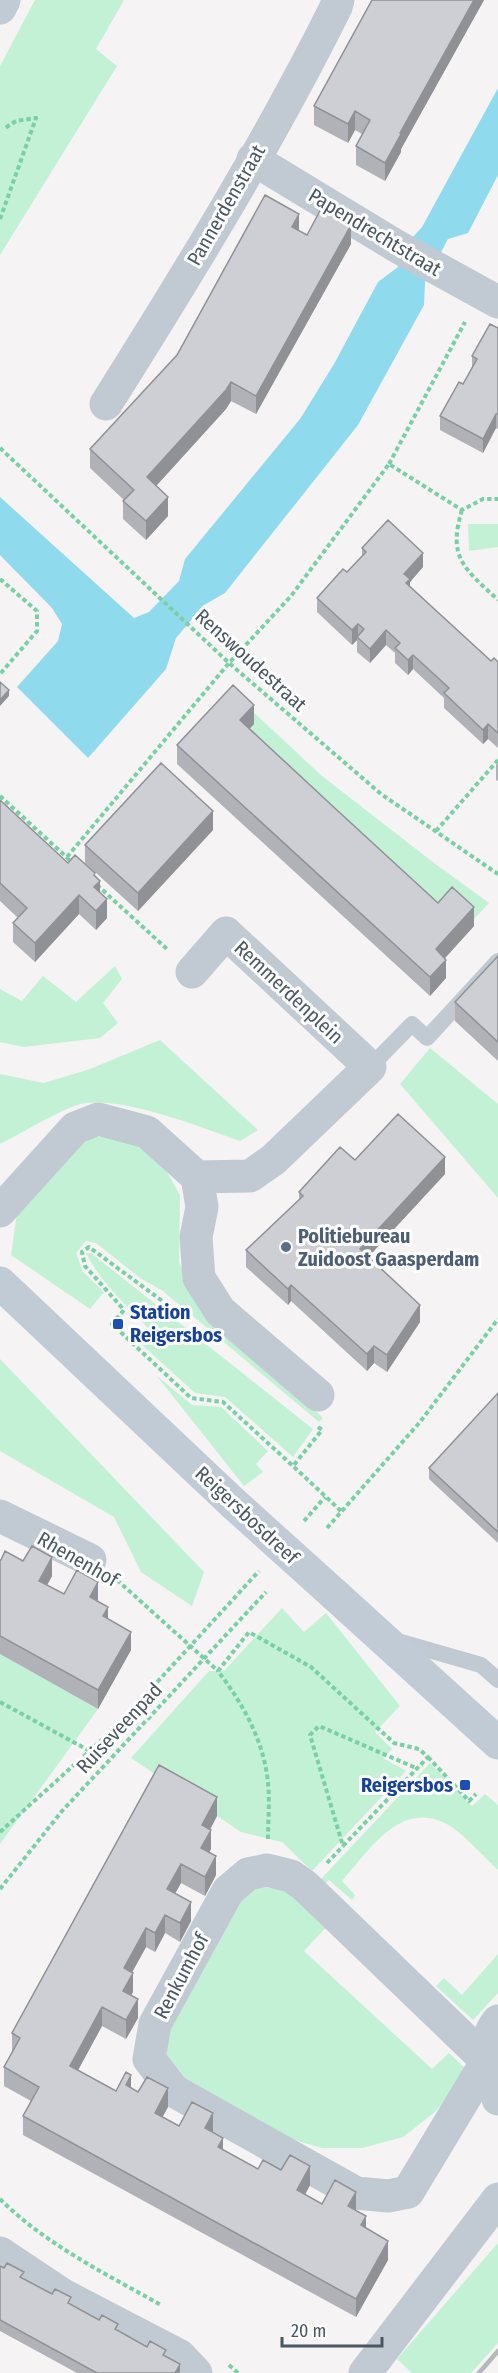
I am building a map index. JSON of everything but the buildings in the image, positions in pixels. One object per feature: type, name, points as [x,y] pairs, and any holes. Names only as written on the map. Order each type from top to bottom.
[{"type":"street","points":[[0,8],[4,0]]},
{"type":"street","name":"Pannerdenstraat","points":[[106,404],[175,295],[311,59],[338,0]]},
{"type":"street","name":"Papendrechtstraat","points":[[253,159],[399,248],[489,298]]},
{"type":"street","name":"Remmerdenplein","points":[[192,972],[226,933],[370,1067]]},
{"type":"street","points":[[197,1177],[250,1176],[273,1160],[370,1067]]},
{"type":"street","points":[[0,1211],[75,1128],[98,1119],[147,1132],[197,1177],[202,1208],[196,1237],[200,1278],[220,1311],[315,1409]]},
{"type":"street","name":"Reigersbosdreef","points":[[0,1283],[234,1504],[383,1636],[498,1743]]},
{"type":"street","name":"Rhenenhof","points":[[0,1516],[90,1560]]},
{"type":"street","name":"Renkumhof","points":[[267,1870],[291,1876],[305,1886],[487,2061],[408,2192],[388,2196],[356,2193],[174,2091],[149,2059],[155,2024],[228,1891],[248,1874],[267,1870]]},
{"type":"street","name":"Renkumhof","points":[[498,2021],[489,2031],[487,2061],[498,2099]]},
{"type":"street","points":[[364,2373],[498,2199]]},
{"type":"street","points":[[0,2253],[63,2295],[180,2356],[196,2373]]},
{"type":"lane","points":[[370,1067],[412,1024],[427,1038],[498,961]]},
{"type":"lane","points":[[383,1636],[481,1665],[498,1680]]},
{"type":"path","points":[[0,219],[36,118],[16,121],[5,129]]},
{"type":"path","points":[[67,857],[230,663],[291,596],[389,464],[489,298]]},
{"type":"path","name":"Renswoudestraat","points":[[0,448],[230,663],[381,794],[498,874]]},
{"type":"path","points":[[389,464],[462,510]]},
{"type":"path","points":[[498,500],[483,499],[462,510],[456,530],[457,550],[466,570],[498,600]]},
{"type":"path","points":[[0,579],[37,611],[37,631],[0,674]]},
{"type":"path","points":[[436,831],[498,760]]},
{"type":"path","points":[[0,796],[75,865]]},
{"type":"path","points":[[92,880],[192,972]]},
{"type":"path","points":[[188,1320],[89,1248],[82,1252],[85,1266],[124,1310],[112,1324],[190,1398],[223,1402],[341,1511]]},
{"type":"path","points":[[327,1528],[420,1422],[498,1319]]},
{"type":"path","points":[[293,1466],[322,1430],[315,1409]]},
{"type":"path","points":[[302,1523],[325,1497]]},
{"type":"path","name":"Rhenenhof","points":[[90,1560],[128,1587],[218,1671],[250,1719],[260,1742],[268,1785],[267,1870]]},
{"type":"path","points":[[0,1832],[117,1726],[262,1567]]},
{"type":"path","name":"Ruiseveenpad","points":[[0,1889],[62,1811],[266,1592]]},
{"type":"path","points":[[218,1671],[249,1632],[311,1667],[394,1743],[419,1749],[469,1801],[476,1794]]},
{"type":"path","points":[[0,1702],[88,1750]]},
{"type":"path","points":[[416,1768],[319,1726],[310,1735],[343,1846],[428,1757]]},
{"type":"green space","points":[[35,0],[124,0],[96,49],[117,66],[0,255],[0,66]]},
{"type":"green space","points":[[468,524],[498,524],[498,547],[469,551]]},
{"type":"green space","points":[[238,698],[322,776],[489,903],[457,937],[220,717]]},
{"type":"green space","points":[[115,966],[122,979],[103,1003],[118,1023],[100,1038],[24,1047],[0,1042],[0,989],[22,1001],[43,976],[76,1002]]},
{"type":"green space","points":[[160,1040],[258,1130],[240,1141],[157,1113],[110,1103],[90,1103],[65,1110],[0,1144],[0,1074],[44,1083],[90,1069]]},
{"type":"green space","points":[[430,1048],[498,1104],[498,1198],[400,1084]]},
{"type":"green space","points":[[117,1138],[147,1148],[164,1167],[180,1195],[179,1262],[198,1301],[323,1418],[319,1422],[163,1291],[140,1278],[96,1243],[86,1241],[76,1253],[83,1272],[104,1292],[90,1309],[11,1255],[18,1206],[87,1139]]},
{"type":"green space","points":[[86,1253],[91,1253],[313,1429],[293,1457],[225,1397],[195,1393],[140,1343],[151,1331],[107,1285]]},
{"type":"green space","points":[[0,1359],[204,1572],[192,1606],[141,1572],[114,1517],[0,1451]]},
{"type":"green space","points":[[157,1376],[192,1405],[221,1407],[268,1451],[256,1464],[263,1472],[244,1486]]},
{"type":"green space","points":[[282,1608],[304,1632],[326,1613],[400,1706],[375,1732],[392,1749],[383,1758],[406,1771],[312,1871],[282,1842],[241,1832],[131,1758],[209,1671],[224,1671]]},
{"type":"green space","points":[[0,1654],[98,1709],[0,1844]]},
{"type":"green space","points":[[430,1763],[472,1806],[485,1794],[498,1805],[498,1870],[450,1826],[432,1819],[416,1818],[402,1822],[388,1831],[342,1881],[355,1895],[352,1900],[329,1880],[325,1884],[321,1879]]},
{"type":"green space","points":[[253,1887],[284,1888],[330,1923],[304,1951],[432,2069],[449,2053],[469,2072],[435,2112],[403,2137],[362,2148],[322,2148],[287,2138],[176,2074],[157,2051],[236,1895]]},
{"type":"green space","points":[[498,1954],[498,1993],[473,2020],[436,1986],[444,1978],[462,1995]]},
{"type":"green space","points":[[498,2243],[498,2343],[471,2373],[412,2373],[397,2359]]},
{"type":"water","points":[[498,88],[498,175],[468,233],[448,239],[425,282],[424,305],[358,425],[225,593],[204,605],[176,638],[166,669],[88,758],[17,687],[58,641],[62,624],[52,608],[0,555],[0,497],[134,618],[149,612],[179,581],[185,559],[300,419],[334,364],[378,282],[398,267],[405,246],[422,227]]},
{"type":"railway","points":[[479,2373],[498,2351]]},
{"type":"place","name":"Politiebureau Zuidoost Gaasperdam","points":[[286,1247]]},
{"type":"place","name":"Station Reigersbos","points":[[118,1324]]},
{"type":"place","name":"Reigersbos","points":[[465,1785]]}]
